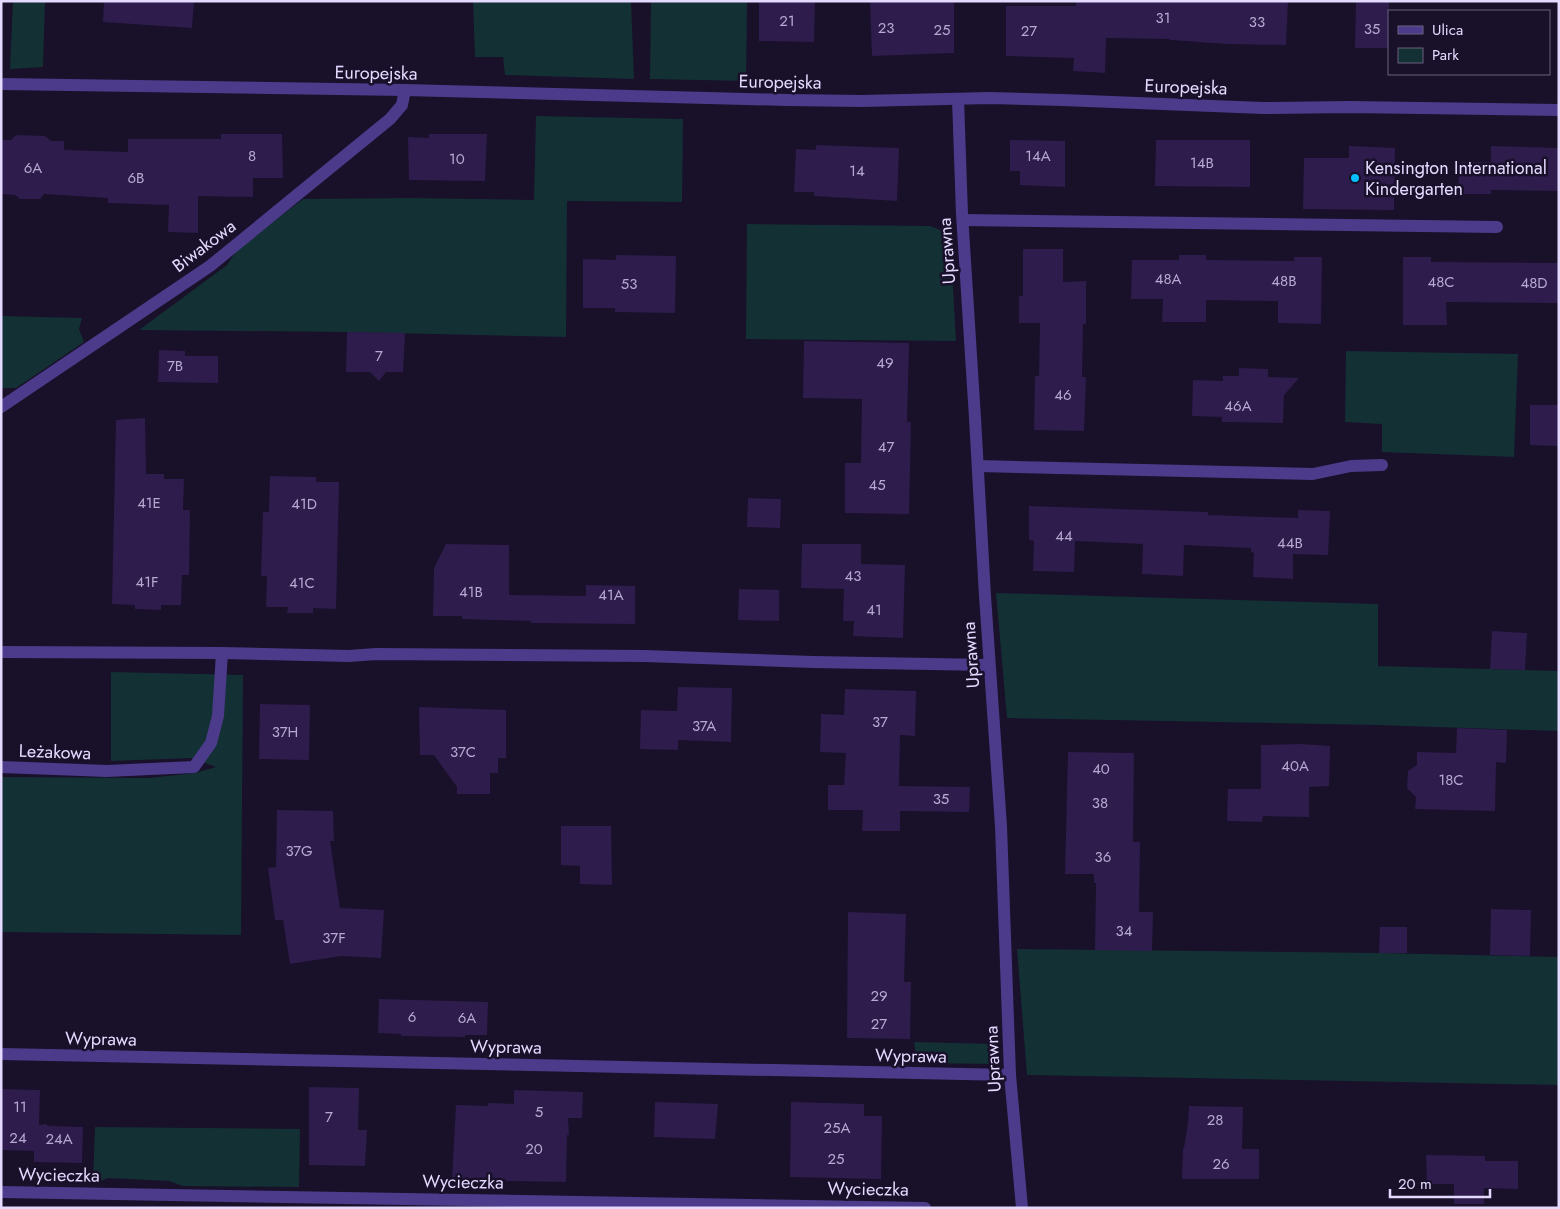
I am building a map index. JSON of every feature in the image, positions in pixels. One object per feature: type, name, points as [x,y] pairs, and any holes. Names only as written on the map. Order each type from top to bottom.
[{"type":"street","name":"Europejska","points":[[1,84],[405,90],[787,100],[1062,100],[1263,108],[1350,107],[1559,110]]},
{"type":"street","name":"Biwakowa","points":[[1,407],[210,266],[390,119],[402,105],[405,90]]},
{"type":"street","name":"Uprawna","points":[[958,100],[963,220],[1001,826],[1010,1075],[1022,1208]]},
{"type":"street","points":[[963,220],[1497,228]]},
{"type":"street","points":[[978,466],[1313,474],[1351,466],[1382,465]]},
{"type":"street","points":[[1,652],[222,653],[349,656],[376,654],[645,656],[990,665]]},
{"type":"street","name":"Leżakowa","points":[[1,767],[107,771],[194,767],[211,743],[218,716],[222,653]]},
{"type":"street","name":"Wyprawa","points":[[1,1054],[1010,1075]]},
{"type":"street","name":"Wycieczka","points":[[1,1192],[925,1208]]},
{"type":"green space","points":[[13,1],[45,1],[43,67],[10,69]]},
{"type":"green space","points":[[473,1],[631,1],[634,79],[505,75],[503,57],[475,57]]},
{"type":"green space","points":[[651,1],[747,1],[746,81],[650,79]]},
{"type":"green space","points":[[536,116],[683,119],[682,202],[567,201],[566,337],[139,330],[227,265],[237,250],[303,199],[534,200]]},
{"type":"green space","points":[[747,224],[930,226],[950,234],[956,341],[746,339]]},
{"type":"green space","points":[[1,316],[82,318],[79,329],[84,342],[16,388],[1,388]]},
{"type":"green space","points":[[1346,351],[1518,354],[1514,457],[1382,452],[1382,424],[1345,422]]},
{"type":"green space","points":[[996,593],[1378,604],[1378,666],[1559,671],[1559,731],[1377,725],[1007,718]]},
{"type":"green space","points":[[111,672],[243,675],[241,935],[1,932],[1,777],[149,778],[195,773],[216,767],[192,758],[111,761]]},
{"type":"green space","points":[[1017,949],[1559,957],[1559,1085],[1027,1075]]},
{"type":"green space","points":[[914,1042],[995,1044],[997,1064],[917,1063]]},
{"type":"green space","points":[[95,1127],[300,1129],[299,1187],[183,1186],[169,1181],[108,1178],[93,1184]]},
{"type":"building","points":[[104,1],[194,1],[192,28],[103,22]]},
{"type":"building","points":[[759,1],[815,1],[814,42],[759,41]]},
{"type":"building","points":[[870,1],[954,1],[954,53],[872,56]]},
{"type":"building","points":[[1076,1],[1288,1],[1286,45],[1106,38],[1105,73],[1073,71],[1074,58],[1006,56],[1006,6],[1076,6]]},
{"type":"building","points":[[1356,1],[1389,2],[1388,48],[1355,48]]},
{"type":"building","points":[[221,134],[282,134],[283,178],[253,178],[253,197],[198,196],[198,233],[168,232],[169,205],[108,203],[108,198],[44,194],[40,199],[20,199],[15,195],[1,194],[1,140],[11,140],[16,135],[45,136],[51,141],[64,141],[64,150],[128,152],[128,139],[221,139]]},
{"type":"building","points":[[429,134],[487,134],[485,181],[409,180],[408,137],[429,138]]},
{"type":"building","points":[[1010,140],[1065,141],[1065,187],[1020,185],[1020,171],[1010,171]]},
{"type":"building","points":[[1156,140],[1250,140],[1250,187],[1155,186]]},
{"type":"building","points":[[816,145],[899,148],[897,201],[814,196],[814,192],[794,192],[796,149],[816,150]]},
{"type":"building","points":[[1349,146],[1395,148],[1394,210],[1303,209],[1304,158],[1349,158]]},
{"type":"building","points":[[1491,146],[1559,148],[1559,191],[1491,190],[1491,194],[1458,194],[1459,162],[1491,162]]},
{"type":"building","points":[[1023,249],[1063,249],[1063,282],[1086,281],[1086,324],[1083,324],[1082,377],[1086,377],[1084,431],[1034,430],[1035,376],[1039,376],[1040,323],[1019,323],[1019,296],[1023,296]]},
{"type":"building","points":[[616,255],[676,256],[675,313],[615,312],[615,308],[583,308],[583,259],[616,260]]},
{"type":"building","points":[[1179,255],[1206,255],[1206,260],[1294,261],[1294,257],[1322,257],[1321,324],[1278,323],[1278,301],[1206,300],[1206,322],[1162,322],[1163,299],[1131,299],[1132,260],[1179,260]]},
{"type":"building","points":[[1403,257],[1431,257],[1431,262],[1559,263],[1559,303],[1446,302],[1447,325],[1403,325]]},
{"type":"building","points":[[347,332],[405,333],[403,372],[386,372],[379,381],[370,372],[346,372]]},
{"type":"building","points":[[804,341],[909,343],[907,422],[911,422],[909,514],[845,513],[845,463],[861,463],[862,399],[803,398]]},
{"type":"building","points":[[159,350],[185,351],[185,356],[218,356],[218,383],[158,382]]},
{"type":"building","points":[[1239,368],[1268,369],[1268,377],[1299,378],[1284,395],[1283,423],[1222,422],[1222,417],[1192,416],[1193,380],[1223,381],[1223,376],[1239,376]]},
{"type":"building","points":[[1530,405],[1559,405],[1559,446],[1530,445]]},
{"type":"building","points":[[145,418],[146,474],[164,474],[164,479],[184,479],[183,510],[190,510],[189,575],[182,575],[181,605],[161,605],[161,610],[135,609],[135,605],[112,604],[116,420]]},
{"type":"building","points":[[270,476],[316,477],[316,482],[339,482],[336,609],[313,608],[313,613],[287,613],[288,607],[266,607],[267,576],[261,576],[263,512],[269,512]]},
{"type":"building","points":[[748,498],[781,499],[780,528],[747,527]]},
{"type":"building","points":[[1029,506],[1208,512],[1208,515],[1298,518],[1298,510],[1330,511],[1328,555],[1293,554],[1293,579],[1253,577],[1254,553],[1251,552],[1251,548],[1184,545],[1183,576],[1142,574],[1143,544],[1075,541],[1074,572],[1033,571],[1034,541],[1029,540]]},
{"type":"building","points":[[446,544],[509,545],[509,595],[586,596],[586,585],[635,586],[635,624],[531,623],[531,621],[462,619],[462,616],[433,616],[434,568]]},
{"type":"building","points":[[802,544],[861,544],[861,564],[905,565],[903,638],[853,636],[854,621],[843,621],[844,589],[801,588]]},
{"type":"building","points":[[739,589],[779,590],[779,621],[738,620]]},
{"type":"building","points":[[1492,631],[1527,633],[1525,670],[1490,669]]},
{"type":"building","points":[[678,687],[732,688],[731,742],[678,740],[678,750],[640,749],[641,710],[677,711]]},
{"type":"building","points":[[845,689],[916,691],[915,736],[900,735],[899,786],[970,787],[969,812],[900,811],[900,831],[862,831],[863,810],[828,810],[828,785],[844,785],[846,753],[820,752],[821,714],[844,715]]},
{"type":"building","points":[[260,704],[310,705],[309,760],[259,759]]},
{"type":"building","points":[[419,707],[506,710],[506,758],[498,758],[498,773],[490,773],[490,794],[457,794],[457,787],[434,755],[420,755]]},
{"type":"building","points":[[1457,728],[1507,730],[1506,763],[1496,762],[1495,811],[1415,809],[1416,797],[1407,788],[1408,771],[1417,765],[1417,752],[1456,753]]},
{"type":"building","points":[[1300,744],[1330,746],[1329,786],[1309,787],[1309,817],[1263,816],[1262,822],[1227,821],[1228,789],[1261,789],[1261,745]]},
{"type":"building","points":[[1068,752],[1134,753],[1133,842],[1140,842],[1139,912],[1153,912],[1152,951],[1095,950],[1096,883],[1094,883],[1094,874],[1065,874]]},
{"type":"building","points":[[277,810],[333,811],[334,841],[330,841],[340,908],[384,910],[381,958],[341,956],[290,964],[283,920],[275,920],[268,868],[276,867]]},
{"type":"building","points":[[561,826],[611,826],[612,885],[580,884],[580,866],[561,865]]},
{"type":"building","points":[[1491,909],[1531,910],[1530,956],[1490,955]]},
{"type":"building","points":[[848,912],[906,914],[904,982],[911,982],[910,1039],[847,1038]]},
{"type":"building","points":[[1380,927],[1407,927],[1407,953],[1379,953]]},
{"type":"building","points":[[379,999],[488,1002],[487,1035],[465,1035],[465,1037],[401,1036],[401,1034],[378,1033]]},
{"type":"building","points":[[309,1087],[359,1088],[358,1130],[367,1130],[365,1166],[309,1165]]},
{"type":"building","points":[[1,1089],[40,1090],[39,1125],[83,1127],[82,1163],[34,1162],[34,1151],[1,1150]]},
{"type":"building","points":[[514,1090],[583,1092],[582,1118],[568,1118],[569,1135],[567,1135],[566,1182],[452,1178],[456,1105],[488,1106],[488,1103],[514,1104]]},
{"type":"building","points":[[655,1102],[718,1104],[715,1139],[654,1137]]},
{"type":"building","points":[[791,1102],[864,1104],[864,1116],[882,1116],[881,1179],[790,1177]]},
{"type":"building","points":[[1189,1106],[1243,1107],[1242,1149],[1259,1149],[1259,1179],[1182,1179],[1183,1148]]},
{"type":"building","points":[[1426,1155],[1485,1156],[1485,1161],[1518,1161],[1518,1189],[1484,1188],[1484,1204],[1454,1204],[1454,1184],[1427,1184]]},
{"type":"place","name":"Kensington International Kindergarten","points":[[1355,178]]}]
